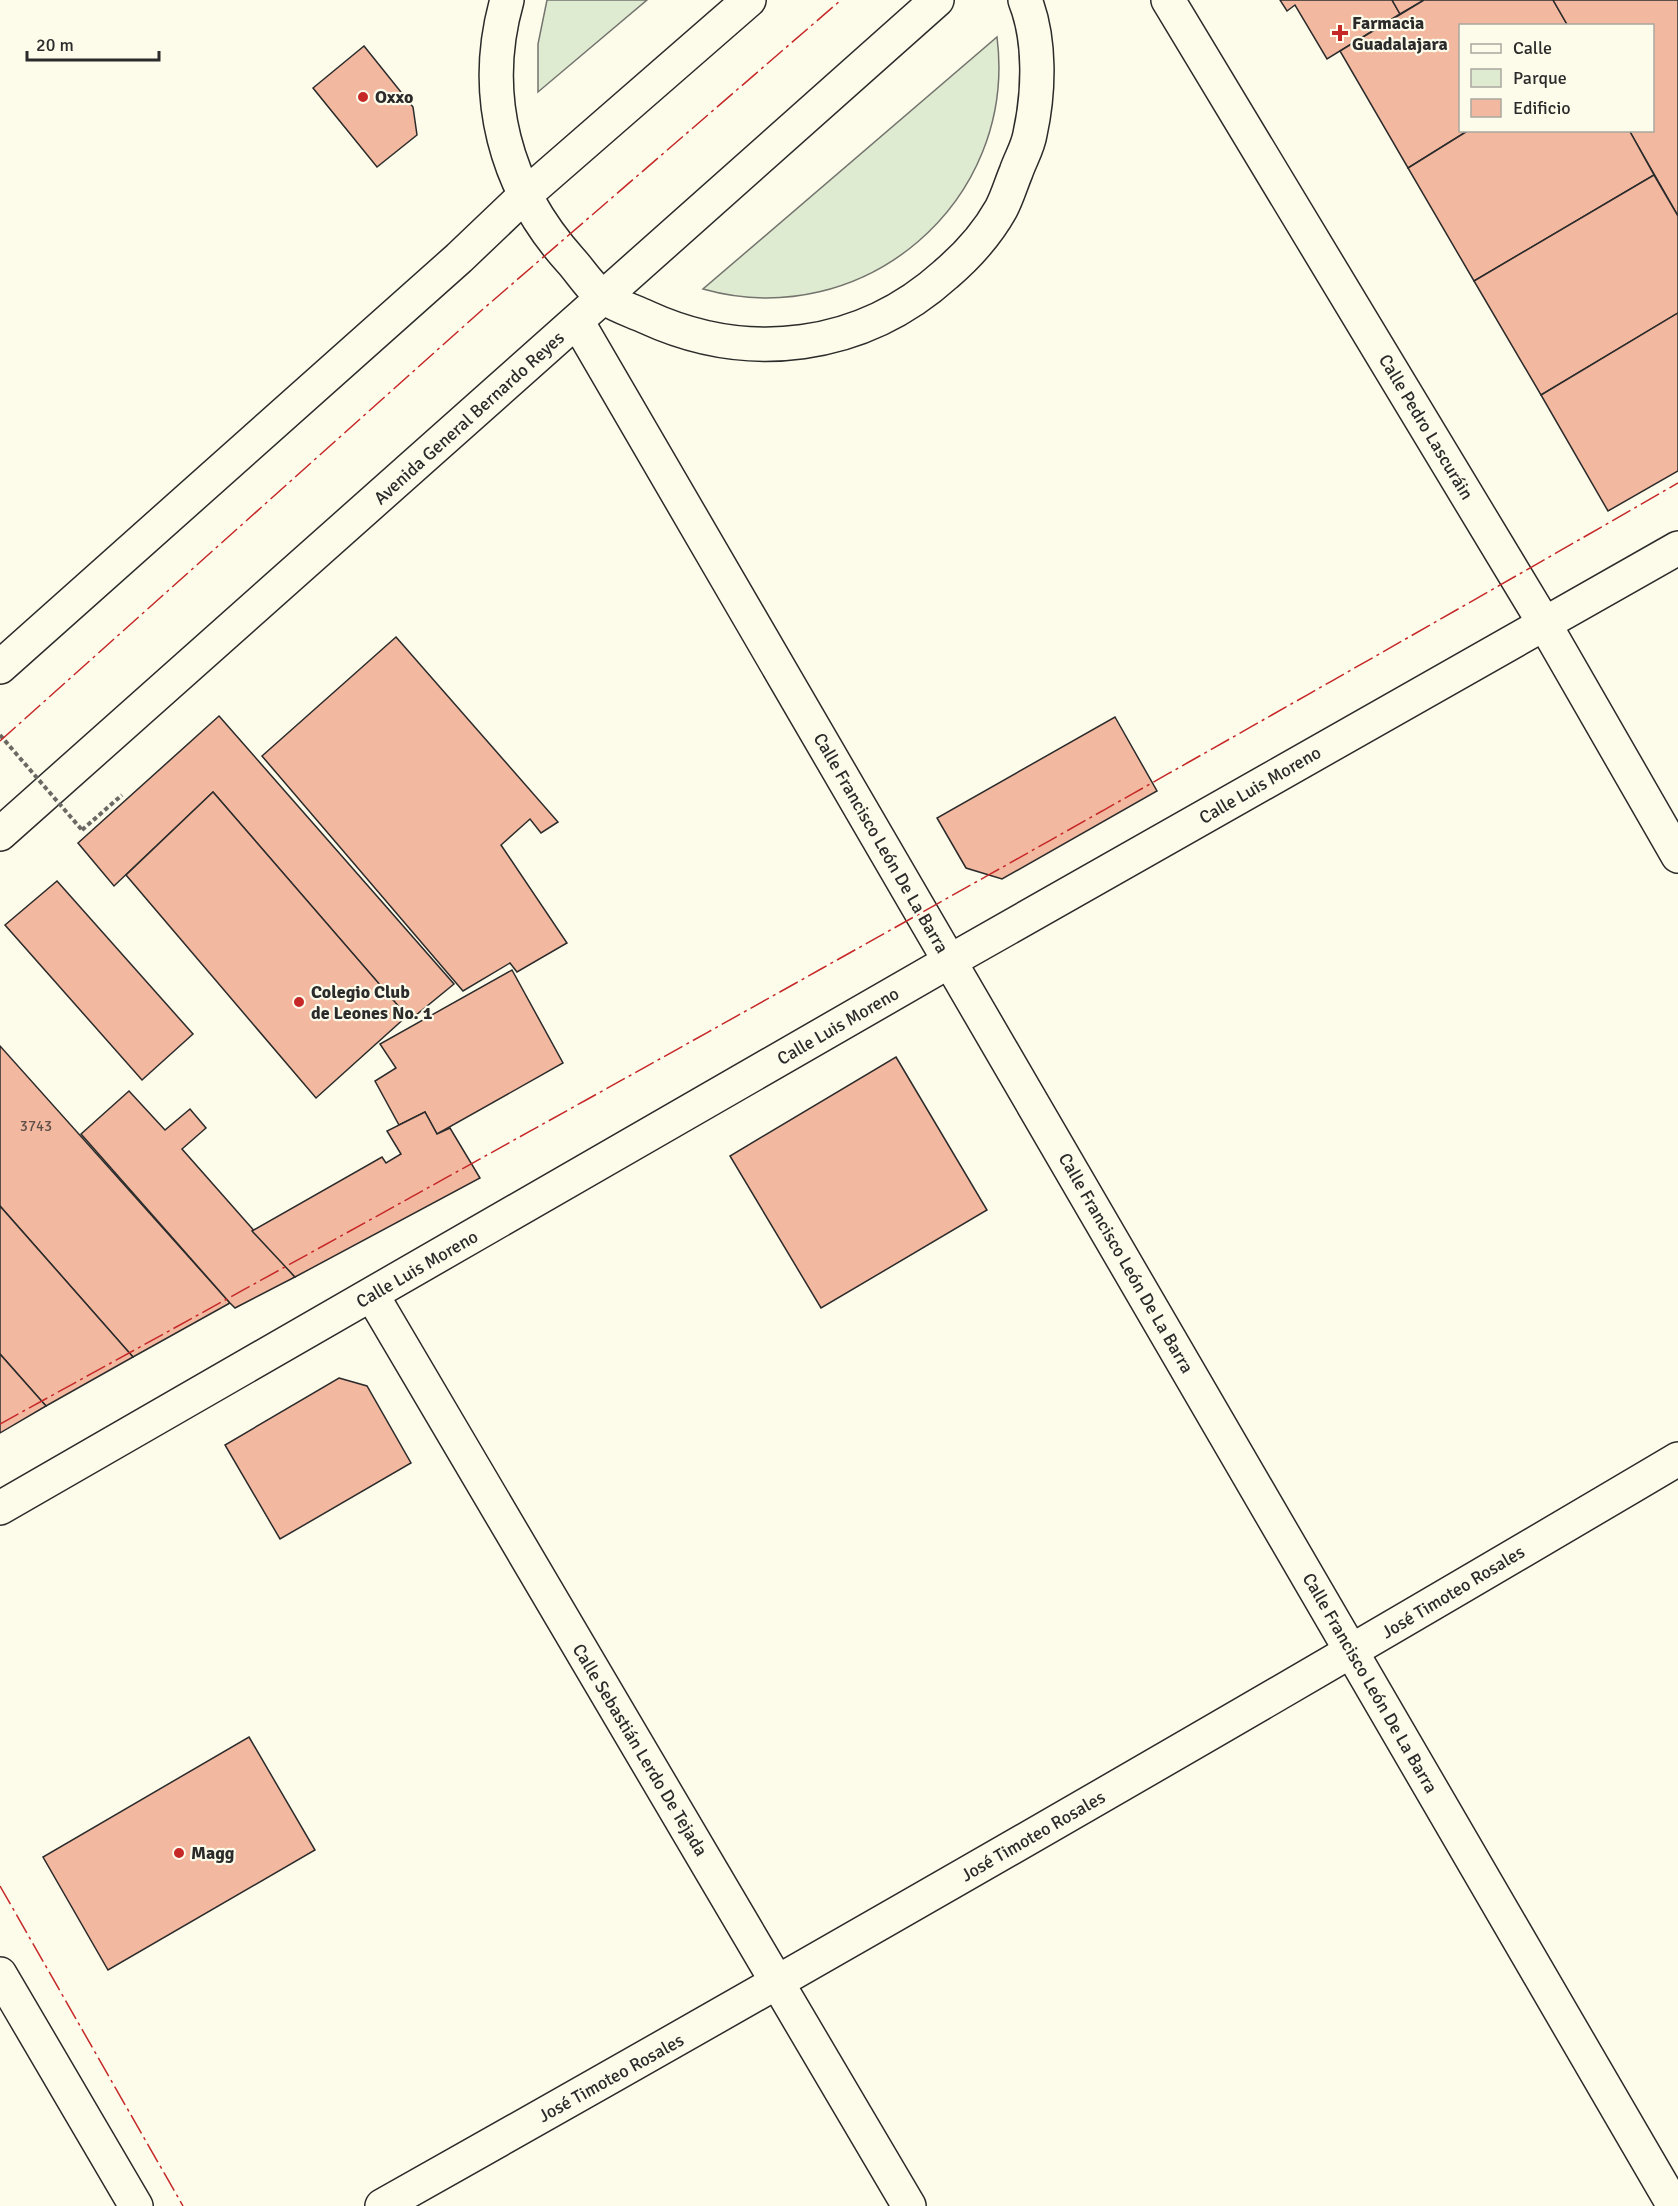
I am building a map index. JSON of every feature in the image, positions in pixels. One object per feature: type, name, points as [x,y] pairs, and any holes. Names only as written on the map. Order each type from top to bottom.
[{"type":"street","points":[[507,0],[497,33],[494,78],[500,128],[524,196],[558,247],[603,297],[660,323],[702,337],[754,345],[808,342],[862,328],[921,297],[969,254],[1001,209],[1030,136],[1037,66],[1030,13],[1025,0]]},
{"type":"street","points":[[0,667],[459,258],[524,196],[749,0]]},
{"type":"street","name":"Avenida General Bernardo Reyes","points":[[0,834],[937,0]]},
{"type":"street","name":"Calle Pedro Lascuráin","points":[[1168,0],[1544,623],[1678,856]]},
{"type":"street","name":"Calle Francisco León De La Barra","points":[[577,321],[1674,2206]]},
{"type":"street","name":"Calle Luis Moreno","points":[[0,1508],[950,961],[1678,548]]},
{"type":"street","name":"Calle Sebastián Lerdo De Tejada","points":[[372,1295],[909,2206]]},
{"type":"street","name":"José Timoteo Rosales","points":[[382,2206],[778,1983],[1352,1652],[1678,1459]]},
{"type":"street","points":[[0,1974],[11,2019],[136,2206]]},
{"type":"path","points":[[0,735],[82,830],[122,795]]},
{"type":"green space","points":[[547,0],[647,0],[538,92],[538,44]]},
{"type":"green space","points":[[997,37],[997,97],[982,152],[955,201],[918,242],[872,273],[819,292],[762,298],[703,289]]},
{"type":"building","name":"Farmacia Guadalajara","points":[[1280,0],[1392,0],[1400,14],[1327,59],[1295,5],[1287,11]]},
{"type":"building","points":[[1392,0],[1424,0],[1400,14]]},
{"type":"building","points":[[1424,0],[1553,0],[1567,24],[1459,24],[1459,132],[1466,132],[1408,168],[1340,51]]},
{"type":"building","points":[[1553,0],[1678,0],[1678,216],[1630,132],[1654,132],[1654,24],[1567,24]]},
{"type":"building","name":"Oxxo","points":[[364,46],[413,107],[417,135],[377,167],[313,88]]},
{"type":"building","points":[[1466,132],[1630,132],[1654,175],[1474,281],[1408,168]]},
{"type":"building","points":[[1654,175],[1678,216],[1678,313],[1541,395],[1474,281]]},
{"type":"building","points":[[1678,313],[1678,471],[1608,511],[1541,395]]},
{"type":"building","points":[[396,637],[558,822],[541,833],[530,819],[501,845],[567,943],[517,972],[510,963],[463,991],[262,756]]},
{"type":"building","points":[[219,716],[454,984],[410,1020],[213,792],[114,886],[78,843]]},
{"type":"building","points":[[1115,717],[1157,791],[1002,879],[966,868],[937,818]]},
{"type":"building","points":[[213,792],[407,1016],[316,1098],[126,875]]},
{"type":"building","points":[[57,881],[193,1034],[142,1080],[5,925]]},
{"type":"building","points":[[512,970],[563,1063],[437,1134],[425,1112],[399,1125],[375,1081],[396,1068],[380,1044]]},
{"type":"building","points":[[0,1046],[230,1303],[133,1357],[0,1206]]},
{"type":"building","points":[[896,1057],[987,1210],[821,1308],[730,1156]]},
{"type":"building","points":[[129,1091],[165,1130],[190,1109],[206,1128],[182,1149],[295,1277],[235,1308],[230,1303],[81,1134]]},
{"type":"building","points":[[425,1112],[437,1134],[450,1128],[480,1178],[295,1277],[252,1231],[382,1157],[386,1163],[401,1154],[387,1131]]},
{"type":"building","points":[[0,1206],[133,1357],[46,1406],[0,1354]]},
{"type":"building","points":[[0,1354],[46,1406],[0,1433]]},
{"type":"building","points":[[339,1378],[367,1386],[411,1463],[280,1539],[225,1445]]},
{"type":"building","name":"Magg","points":[[249,1737],[315,1850],[108,1970],[43,1857]]},
{"type":"power","points":[[0,741],[482,310],[841,0]]},
{"type":"power","points":[[0,1424],[841,958],[1678,483]]},
{"type":"power","points":[[0,1886],[183,2206]]},
{"type":"place","name":"Farmacia Guadalajara","points":[[1340,33]]},
{"type":"place","name":"Oxxo","points":[[363,97]]},
{"type":"place","name":"Colegio Club de Leones No. 1","points":[[299,1002]]},
{"type":"place","name":"Magg","points":[[179,1853]]}]
